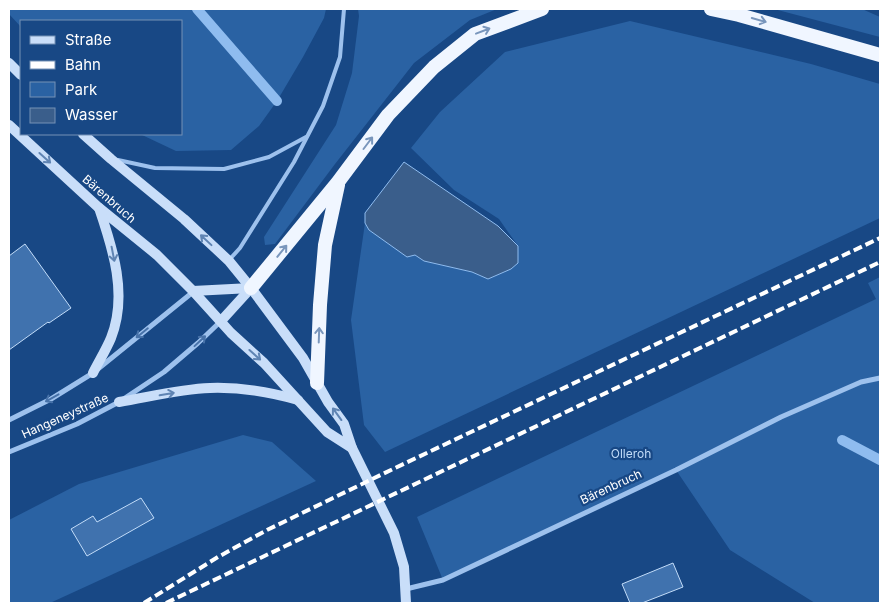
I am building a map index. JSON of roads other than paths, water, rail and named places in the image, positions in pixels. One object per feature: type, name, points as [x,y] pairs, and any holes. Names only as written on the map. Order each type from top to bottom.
[{"type":"highway","points":[[251,288],[338,182],[388,116],[434,67],[475,34],[542,9]]},
{"type":"highway","points":[[711,9],[880,54]]},
{"type":"highway","points":[[317,383],[320,305],[325,245],[338,182]]},
{"type":"main road","points":[[9,63],[20,74]]},
{"type":"main road","name":"Bärenbruch","points":[[9,125],[98,207],[157,255],[231,333],[264,363],[326,432],[352,448]]},
{"type":"main road","points":[[84,135],[184,219],[229,261],[302,358],[328,402],[344,424],[352,448],[394,533],[404,568],[406,603]]},
{"type":"main road","points":[[93,373],[111,337],[118,310],[118,280],[111,242],[98,207]]},
{"type":"main road","points":[[193,291],[251,288]]},
{"type":"main road","points":[[221,321],[251,288]]},
{"type":"main road","points":[[119,402],[208,388],[228,388],[277,394],[299,400]]},
{"type":"street","name":"Hangeneystraße","points":[[9,420],[51,399],[93,373],[193,291]]},
{"type":"street","name":"Hangeneystraße","points":[[9,452],[77,424],[119,402],[164,372],[221,321]]},
{"type":"street","name":"Bärenbruch","points":[[406,589],[443,580],[668,474],[781,417],[861,382],[880,378]]},
{"type":"lane","points":[[229,261],[240,248],[294,162],[323,106],[340,57],[344,9]]},
{"type":"lane","points":[[111,159],[156,168],[224,169],[270,157],[308,136]]},
{"type":"water","points":[[404,162],[498,226],[518,246],[518,263],[511,269],[488,279],[472,272],[424,261],[415,255],[407,257],[369,230],[365,223],[365,213]]},
{"type":"waterway","points":[[197,9],[277,101]]},
{"type":"waterway","points":[[842,440],[880,460]]},
{"type":"railway","points":[[144,603],[218,557],[267,530],[880,238]]},
{"type":"railway","points":[[166,603],[880,262]]},
{"type":"park label","name":"Olleroh","points":[[631,454]]}]
